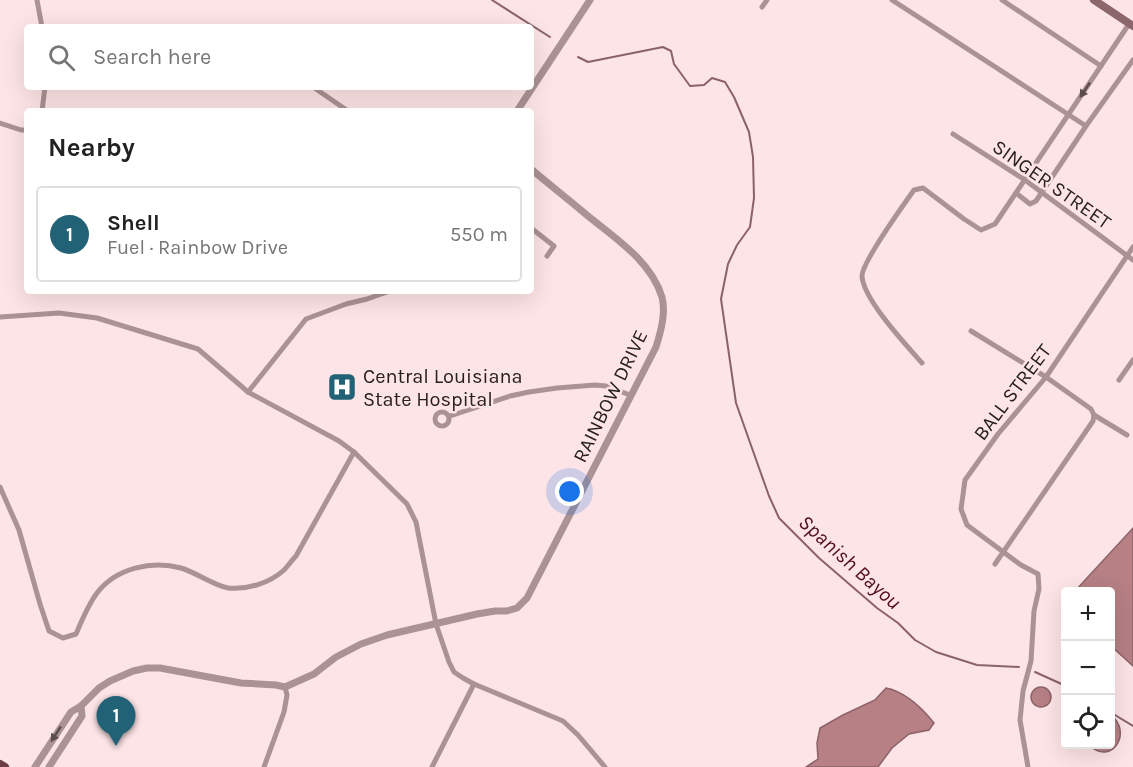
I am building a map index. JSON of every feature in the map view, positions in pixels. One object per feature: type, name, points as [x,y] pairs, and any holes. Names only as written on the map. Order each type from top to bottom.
[{"type":"highway","points":[[0,764],[5,767]]},
{"type":"main road","points":[[1095,0],[1131,25]]},
{"type":"street","points":[[37,0],[41,24]]},
{"type":"street","points":[[534,85],[590,0]]},
{"type":"street","points":[[762,7],[767,0]]},
{"type":"street","points":[[892,0],[1086,126]]},
{"type":"street","points":[[1002,0],[1101,66]]},
{"type":"street","points":[[922,363],[886,322],[866,291],[862,275],[867,261],[914,190],[923,188],[981,230],[995,224],[1131,25]]},
{"type":"street","points":[[1016,193],[1030,204],[1036,201],[1133,60]]},
{"type":"street","points":[[42,108],[45,90]]},
{"type":"street","points":[[317,90],[344,108]]},
{"type":"street","points":[[519,108],[531,90]]},
{"type":"street","points":[[0,123],[24,130]]},
{"type":"street","name":"SINGER STREET","points":[[953,134],[1025,180],[1130,258]]},
{"type":"street","name":"RAINBOW DRIVE","points":[[285,687],[314,674],[336,657],[361,644],[387,635],[495,610],[507,611],[517,608],[527,598],[656,347],[663,315],[662,298],[645,267],[626,247],[534,171]]},
{"type":"street","points":[[534,230],[554,246],[547,256]]},
{"type":"street","name":"BALL STREET","points":[[1028,767],[1020,720],[1023,691],[1031,661],[1034,611],[1039,589],[1038,574],[1021,565],[967,525],[961,508],[965,480],[998,434],[1046,377],[1130,258],[1133,247]]},
{"type":"street","points":[[248,392],[306,319],[338,306],[381,294]]},
{"type":"street","points":[[0,317],[59,314],[97,318],[198,349],[248,392],[339,441],[354,452],[407,504],[417,522],[436,624],[454,672],[474,684],[563,721],[605,767]]},
{"type":"street","points":[[971,331],[1046,377],[1091,409],[1094,415],[1127,435]]},
{"type":"street","points":[[1119,380],[1133,360]]},
{"type":"street","points":[[450,417],[510,396],[548,390],[595,385],[606,386],[630,396]]},
{"type":"street","points":[[995,564],[1093,421],[1094,415]]},
{"type":"street","points":[[0,487],[20,530],[39,604],[49,631],[63,638],[76,634],[84,614],[98,592],[117,575],[140,567],[165,564],[183,568],[227,588],[248,587],[268,581],[284,570],[296,556],[354,452]]},
{"type":"street","points":[[35,767],[71,712],[81,706],[99,688],[134,671],[160,668],[241,683],[276,684],[285,687],[287,695],[284,712],[264,767]]},
{"type":"street","points":[[432,767],[474,684]]},
{"type":"street","points":[[49,767],[82,716],[81,706]]},
{"type":"shaded area","points":[[1133,528],[1133,666],[1115,650],[1115,587],[1079,587]]},
{"type":"shaded area","points":[[1041,687],[1048,690],[1051,697],[1048,704],[1041,707],[1034,704],[1031,697],[1034,690]]},
{"type":"shaded area","points":[[886,688],[900,693],[919,706],[934,723],[929,730],[909,734],[892,748],[878,767],[806,767],[818,759],[817,743],[820,728],[875,700]]},
{"type":"shaded area","points":[[1115,720],[1120,730],[1115,747]]},
{"type":"shaded area","points":[[1094,749],[1113,749],[1105,752]]},
{"type":"waterway","name":"Spanish Bayou","points":[[492,0],[530,24]]},
{"type":"waterway","name":"Spanish Bayou","points":[[534,27],[550,37]]},
{"type":"waterway","name":"Spanish Bayou","points":[[578,57],[588,62],[663,47],[671,51],[674,64],[690,86],[704,85],[712,78],[725,82],[734,97],[749,132],[753,157],[754,198],[750,227],[737,245],[728,264],[721,299],[736,403],[779,518],[819,558],[898,623],[915,640],[936,652],[977,665],[1019,667]]},
{"type":"waterway","name":"Spanish Bayou","points":[[1035,672],[1061,684]]},
{"type":"waterway","name":"Spanish Bayou","points":[[1115,715],[1133,726]]},
{"type":"place","name":"Central Louisiana State Hospital","points":[[342,387]]},
{"type":"place","name":"Shell","points":[[116,746]]}]
